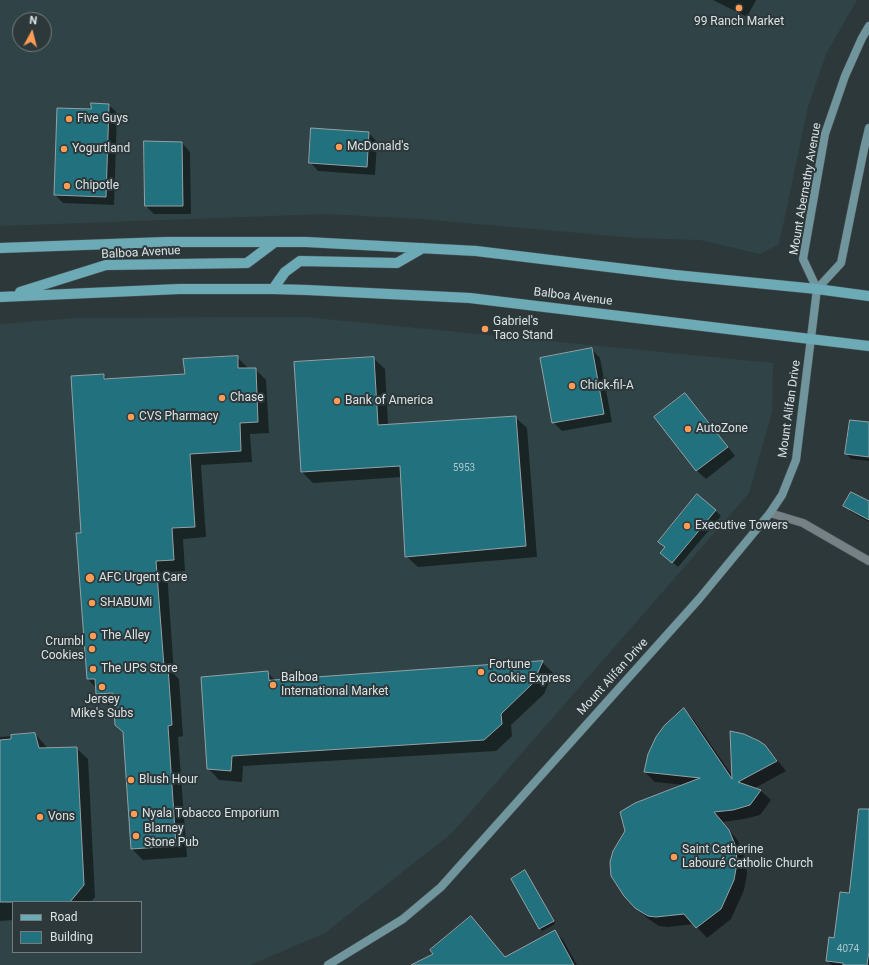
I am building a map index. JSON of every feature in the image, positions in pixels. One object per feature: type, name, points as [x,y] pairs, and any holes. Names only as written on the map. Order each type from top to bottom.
[{"type":"main road","name":"Mount Abernathy Avenue","points":[[817,289],[803,259],[825,134],[845,76],[869,26]]},
{"type":"main road","points":[[811,338],[817,289],[841,262],[866,149],[869,128]]},
{"type":"main road","name":"Balboa Avenue","points":[[0,248],[166,242],[306,242],[423,248],[476,251],[675,275],[817,289],[869,296]]},
{"type":"main road","name":"Balboa Avenue","points":[[3,296],[106,265],[247,263],[275,242]]},
{"type":"main road","points":[[273,289],[284,272],[300,261],[397,263],[423,248]]},
{"type":"main road","name":"Balboa Avenue","points":[[3,296],[179,289],[273,289],[470,298],[869,346]]},
{"type":"main road","name":"Mount Alifan Drive","points":[[330,965],[403,920],[441,887],[694,604],[770,513],[782,495],[796,460],[811,338]]},
{"type":"street","points":[[770,513],[802,523],[869,561]]},
{"type":"shaded area","points":[[0,0],[857,0],[826,54],[808,107],[779,244],[760,254],[700,240],[635,238],[421,219],[325,214],[0,226]]},
{"type":"shaded area","points":[[305,317],[773,363],[772,412],[749,493],[452,833],[325,933],[250,965],[0,965],[0,324],[76,318]]},
{"type":"building","points":[[91,103],[109,104],[106,197],[54,195],[57,108],[91,109]]},
{"type":"building","name":"McDonald's","points":[[311,128],[369,132],[367,167],[309,163]]},
{"type":"building","points":[[144,141],[182,142],[183,206],[145,206]]},
{"type":"building","name":"Chick-fil-A","points":[[592,348],[604,414],[552,423],[540,358]]},
{"type":"building","points":[[238,356],[238,368],[256,368],[258,422],[240,423],[241,451],[190,454],[195,527],[172,528],[174,560],[156,561],[164,667],[168,667],[172,725],[168,726],[176,846],[131,849],[123,732],[115,725],[113,693],[96,694],[95,679],[87,679],[76,533],[81,533],[71,376],[104,374],[104,379],[185,374],[183,359]]},
{"type":"building","points":[[374,357],[378,425],[516,416],[526,546],[405,557],[400,466],[301,472],[294,362]]},
{"type":"building","points":[[685,393],[728,447],[696,471],[654,417]]},
{"type":"building","points":[[850,420],[869,422],[869,457],[845,454]]},
{"type":"building","points":[[851,492],[869,501],[869,520],[843,506]]},
{"type":"building","name":"Executive Towers","points":[[697,494],[716,510],[672,563],[660,553],[665,547],[658,542]]},
{"type":"building","points":[[543,661],[533,683],[501,714],[502,724],[484,740],[232,756],[231,771],[207,769],[201,677],[268,671],[269,680]]},
{"type":"building","name":"Saint Catherine Labouré Catholic Church","points":[[684,708],[732,779],[730,731],[744,734],[759,741],[765,745],[777,761],[738,782],[761,790],[750,805],[733,810],[714,812],[729,830],[736,847],[737,863],[734,880],[721,909],[696,928],[684,914],[656,917],[648,916],[635,908],[624,896],[611,876],[610,862],[613,851],[625,831],[620,812],[635,803],[700,778],[644,772],[648,754],[656,737],[664,726]]},
{"type":"building","name":"Vons","points":[[35,733],[39,748],[77,747],[84,885],[71,901],[0,902],[0,740],[11,739],[11,735]]},
{"type":"building","points":[[859,809],[869,809],[869,951],[867,965],[843,965],[843,963],[826,961],[829,937],[834,938],[840,892],[849,893]]},
{"type":"building","points":[[525,870],[554,921],[539,929],[511,879]]},
{"type":"building","points":[[471,916],[505,957],[555,930],[574,965],[411,965],[433,954],[430,950]]},
{"type":"place","name":"99 Ranch Market","points":[[739,8]]},
{"type":"place","name":"Five Guys","points":[[69,119]]},
{"type":"place","name":"McDonald's","points":[[339,147]]},
{"type":"place","name":"Yogurtland","points":[[64,149]]},
{"type":"place","name":"Chipotle","points":[[67,186]]},
{"type":"place","name":"Gabriel's Taco Stand","points":[[485,329]]},
{"type":"place","name":"Chick-fil-A","points":[[572,386]]},
{"type":"place","name":"Chase","points":[[222,398]]},
{"type":"place","name":"Bank of America","points":[[337,401]]},
{"type":"place","name":"CVS Pharmacy","points":[[131,417]]},
{"type":"place","name":"AutoZone","points":[[688,429]]},
{"type":"place","name":"Executive Towers","points":[[687,526]]},
{"type":"place","name":"AFC Urgent Care","points":[[90,578]]},
{"type":"place","name":"SHABUMi","points":[[92,603]]},
{"type":"place","name":"The Alley","points":[[93,636]]},
{"type":"place","name":"Crumbl Cookies","points":[[92,649]]},
{"type":"place","name":"The UPS Store","points":[[93,669]]},
{"type":"place","name":"Fortune Cookie Express","points":[[481,672]]},
{"type":"place","name":"Balboa International Market","points":[[273,685]]},
{"type":"place","name":"Jersey Mike's Subs","points":[[102,687]]},
{"type":"place","name":"Blush Hour","points":[[131,780]]},
{"type":"place","name":"Nyala Tobacco Emporium","points":[[134,814]]},
{"type":"place","name":"Vons","points":[[40,817]]},
{"type":"place","name":"Blarney Stone Pub","points":[[136,836]]},
{"type":"place","name":"Saint Catherine Labouré Catholic Church","points":[[674,857]]}]
